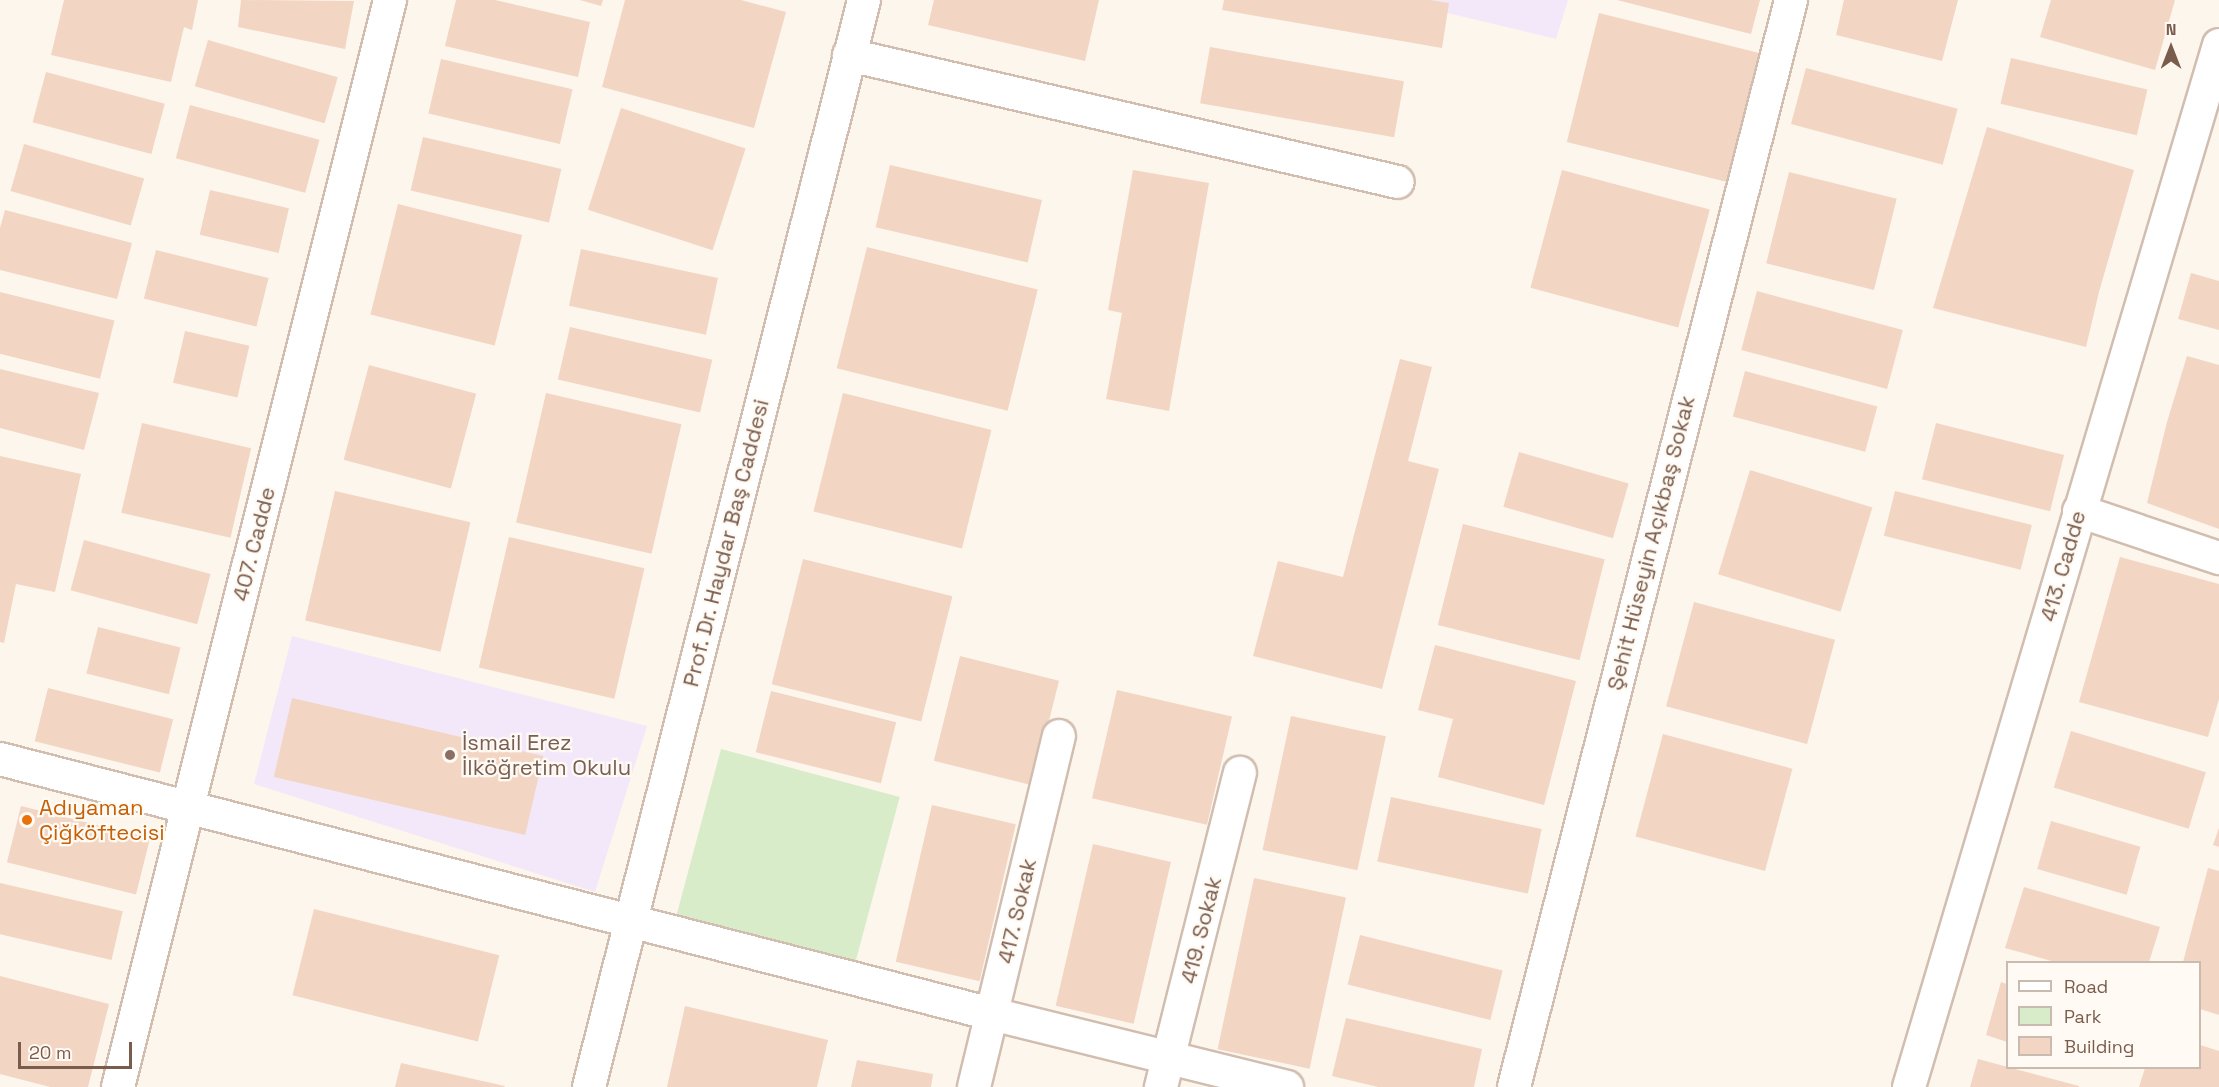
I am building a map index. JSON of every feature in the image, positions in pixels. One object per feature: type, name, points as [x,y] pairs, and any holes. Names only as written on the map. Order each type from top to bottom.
[{"type":"street","name":"407. Cadde","points":[[118,1087],[390,0]]},
{"type":"street","name":"Prof. Dr. Haydar Baş Caddesi","points":[[589,1087],[864,0]]},
{"type":"street","name":"Şehit Hüseyin Açıkbaş Sokak","points":[[1514,1087],[1791,0]]},
{"type":"street","name":"413. Cadde","points":[[1909,1087],[2219,45]]},
{"type":"street","points":[[849,54],[1398,182]]},
{"type":"street","points":[[2079,511],[2219,558]]},
{"type":"street","name":"417. Sokak","points":[[974,1087],[1059,736]]},
{"type":"street","points":[[0,759],[992,1014],[1165,1073],[1287,1087]]},
{"type":"street","name":"419. Sokak","points":[[1165,1073],[1240,773]]},
{"type":"shaded area","points":[[1394,0],[1568,0],[1556,39]]},
{"type":"shaded area","name":"İsmail Erez İlköğretim Okulu","points":[[292,636],[647,726],[595,892],[254,784]]},
{"type":"green space","points":[[721,749],[900,797],[855,962],[677,914]]},
{"type":"building","points":[[64,0],[198,0],[192,30],[184,27],[171,82],[51,55]]},
{"type":"building","points":[[241,0],[354,1],[345,49],[238,27]]},
{"type":"building","points":[[456,0],[495,0],[590,22],[578,77],[445,46]]},
{"type":"building","points":[[580,0],[603,0],[601,6]]},
{"type":"building","points":[[625,0],[741,0],[786,12],[754,128],[602,87]]},
{"type":"building","points":[[934,0],[1099,0],[1085,61],[928,25]]},
{"type":"building","points":[[1224,0],[1430,0],[1449,3],[1442,48],[1222,10]]},
{"type":"building","points":[[1617,0],[1760,0],[1751,34]]},
{"type":"building","points":[[1844,0],[1958,0],[1942,61],[1836,35]]},
{"type":"building","points":[[2051,0],[2175,0],[2155,70],[2040,37]]},
{"type":"building","points":[[1599,13],[1759,53],[1727,182],[1567,142]]},
{"type":"building","points":[[208,40],[338,77],[325,123],[195,86]]},
{"type":"building","points":[[1210,47],[1404,81],[1394,137],[1200,103]]},
{"type":"building","points":[[2011,58],[2147,89],[2137,135],[2000,104]]},
{"type":"building","points":[[441,59],[573,89],[560,144],[428,114]]},
{"type":"building","points":[[1806,68],[1958,109],[1943,165],[1791,124]]},
{"type":"building","points":[[46,72],[165,104],[151,154],[33,122]]},
{"type":"building","points":[[190,105],[319,140],[305,193],[176,158]]},
{"type":"building","points":[[621,108],[746,148],[713,250],[588,210]]},
{"type":"building","points":[[1987,127],[2134,170],[2099,292],[2086,347],[1933,308]]},
{"type":"building","points":[[423,137],[561,169],[549,223],[411,191]]},
{"type":"building","points":[[24,144],[144,178],[131,226],[10,191]]},
{"type":"building","points":[[890,165],[1042,200],[1028,262],[876,227]]},
{"type":"building","points":[[1133,170],[1209,183],[1169,411],[1106,399],[1122,313],[1108,310]]},
{"type":"building","points":[[1562,170],[1710,210],[1678,327],[1530,288]]},
{"type":"building","points":[[1789,172],[1897,199],[1874,290],[1766,263]]},
{"type":"building","points":[[210,190],[289,208],[279,253],[200,235]]},
{"type":"building","points":[[398,204],[522,235],[495,346],[370,315]]},
{"type":"building","points":[[5,210],[132,243],[117,299],[0,270],[0,228]]},
{"type":"building","points":[[867,247],[1038,290],[1008,411],[837,368]]},
{"type":"building","points":[[581,249],[718,278],[706,335],[569,306]]},
{"type":"building","points":[[156,250],[269,278],[256,327],[144,299]]},
{"type":"building","points":[[2191,273],[2219,281],[2219,330],[2178,319]]},
{"type":"building","points":[[1757,291],[1903,330],[1887,389],[1741,350]]},
{"type":"building","points":[[0,292],[114,321],[100,379],[0,354]]},
{"type":"building","points":[[570,327],[712,360],[700,412],[558,380]]},
{"type":"building","points":[[185,331],[249,346],[237,397],[173,383]]},
{"type":"building","points":[[2187,356],[2219,365],[2219,529],[2147,503],[2167,422]]},
{"type":"building","points":[[1400,359],[1432,367],[1408,461],[1439,469],[1382,689],[1253,656],[1278,561],[1343,577]]},
{"type":"building","points":[[369,365],[476,394],[451,488],[344,460]]},
{"type":"building","points":[[0,369],[99,393],[84,450],[0,428]]},
{"type":"building","points":[[1745,371],[1877,406],[1865,452],[1733,416]]},
{"type":"building","points":[[546,393],[681,424],[652,554],[516,523]]},
{"type":"building","points":[[843,393],[991,430],[962,548],[813,511]]},
{"type":"building","points":[[142,423],[251,448],[230,538],[121,513]]},
{"type":"building","points":[[1936,423],[2064,455],[2050,511],[1922,479]]},
{"type":"building","points":[[1519,452],[1629,483],[1613,538],[1503,507]]},
{"type":"building","points":[[0,456],[81,474],[55,592],[16,584],[4,643],[0,642]]},
{"type":"building","points":[[1750,470],[1872,507],[1841,612],[1718,574]]},
{"type":"building","points":[[335,491],[470,522],[441,652],[305,621]]},
{"type":"building","points":[[1895,491],[2032,525],[2021,570],[1884,536]]},
{"type":"building","points":[[1463,524],[1605,559],[1580,660],[1438,625]]},
{"type":"building","points":[[509,537],[644,568],[614,699],[479,668]]},
{"type":"building","points":[[84,540],[211,574],[197,624],[71,590]]},
{"type":"building","points":[[2120,557],[2219,584],[2219,699],[2208,737],[2079,702]]},
{"type":"building","points":[[803,559],[952,596],[921,721],[772,684]]},
{"type":"building","points":[[1694,602],[1835,640],[1807,744],[1666,706]]},
{"type":"building","points":[[98,627],[180,648],[169,694],[86,674]]},
{"type":"building","points":[[1435,645],[1576,681],[1544,805],[1438,777],[1453,719],[1418,710]]},
{"type":"building","points":[[960,656],[1059,681],[1033,785],[934,761]]},
{"type":"building","points":[[48,688],[173,719],[160,773],[35,741]]},
{"type":"building","points":[[1117,690],[1232,717],[1207,825],[1092,798]]},
{"type":"building","points":[[771,691],[896,722],[881,783],[756,752]]},
{"type":"building","points":[[292,698],[543,756],[525,835],[274,777]]},
{"type":"building","points":[[1291,716],[1386,736],[1357,870],[1263,850]]},
{"type":"building","points":[[2071,731],[2206,772],[2189,829],[2054,787]]},
{"type":"building","points":[[1663,734],[1792,769],[1765,871],[1636,836]]},
{"type":"building","points":[[1391,797],[1542,829],[1528,894],[1377,862]]},
{"type":"building","points":[[932,805],[1016,824],[980,981],[896,962]]},
{"type":"building","points":[[21,806],[150,838],[136,894],[7,862]]},
{"type":"building","points":[[2051,821],[2140,847],[2127,895],[2037,869]]},
{"type":"building","points":[[2219,828],[2219,847],[2213,845]]},
{"type":"building","points":[[1093,844],[1171,862],[1134,1024],[1056,1006]]},
{"type":"building","points":[[2208,868],[2219,871],[2219,1015],[2201,1009],[2201,961],[2183,961]]},
{"type":"building","points":[[1254,878],[1346,898],[1310,1069],[1218,1049]]},
{"type":"building","points":[[0,883],[123,911],[112,960],[0,934]]},
{"type":"building","points":[[2024,887],[2160,927],[2149,961],[2051,961],[2005,948]]},
{"type":"building","points":[[314,909],[499,955],[478,1042],[292,995]]},
{"type":"building","points":[[1360,935],[1503,971],[1490,1020],[1348,984]]},
{"type":"building","points":[[0,976],[109,1004],[88,1087],[50,1087],[0,1074]]},
{"type":"building","points":[[2001,982],[2006,984],[2006,1042],[1986,1035]]},
{"type":"building","points":[[685,1006],[828,1040],[817,1087],[667,1087]]},
{"type":"building","points":[[1346,1018],[1482,1049],[1474,1087],[1378,1087],[1332,1076]]},
{"type":"building","points":[[2201,1045],[2219,1051],[2219,1087],[2139,1087],[2145,1069],[2201,1069]]},
{"type":"building","points":[[1978,1059],[2006,1066],[2006,1069],[2015,1069],[2079,1086],[2079,1087],[1970,1087]]},
{"type":"building","points":[[857,1060],[933,1074],[931,1087],[851,1087]]},
{"type":"building","points":[[401,1063],[505,1086],[395,1087]]},
{"type":"place","name":"İsmail Erez İlköğretim Okulu","points":[[450,755]]},
{"type":"place","name":"Adıyaman Çiğköftecisi","points":[[27,820]]}]
